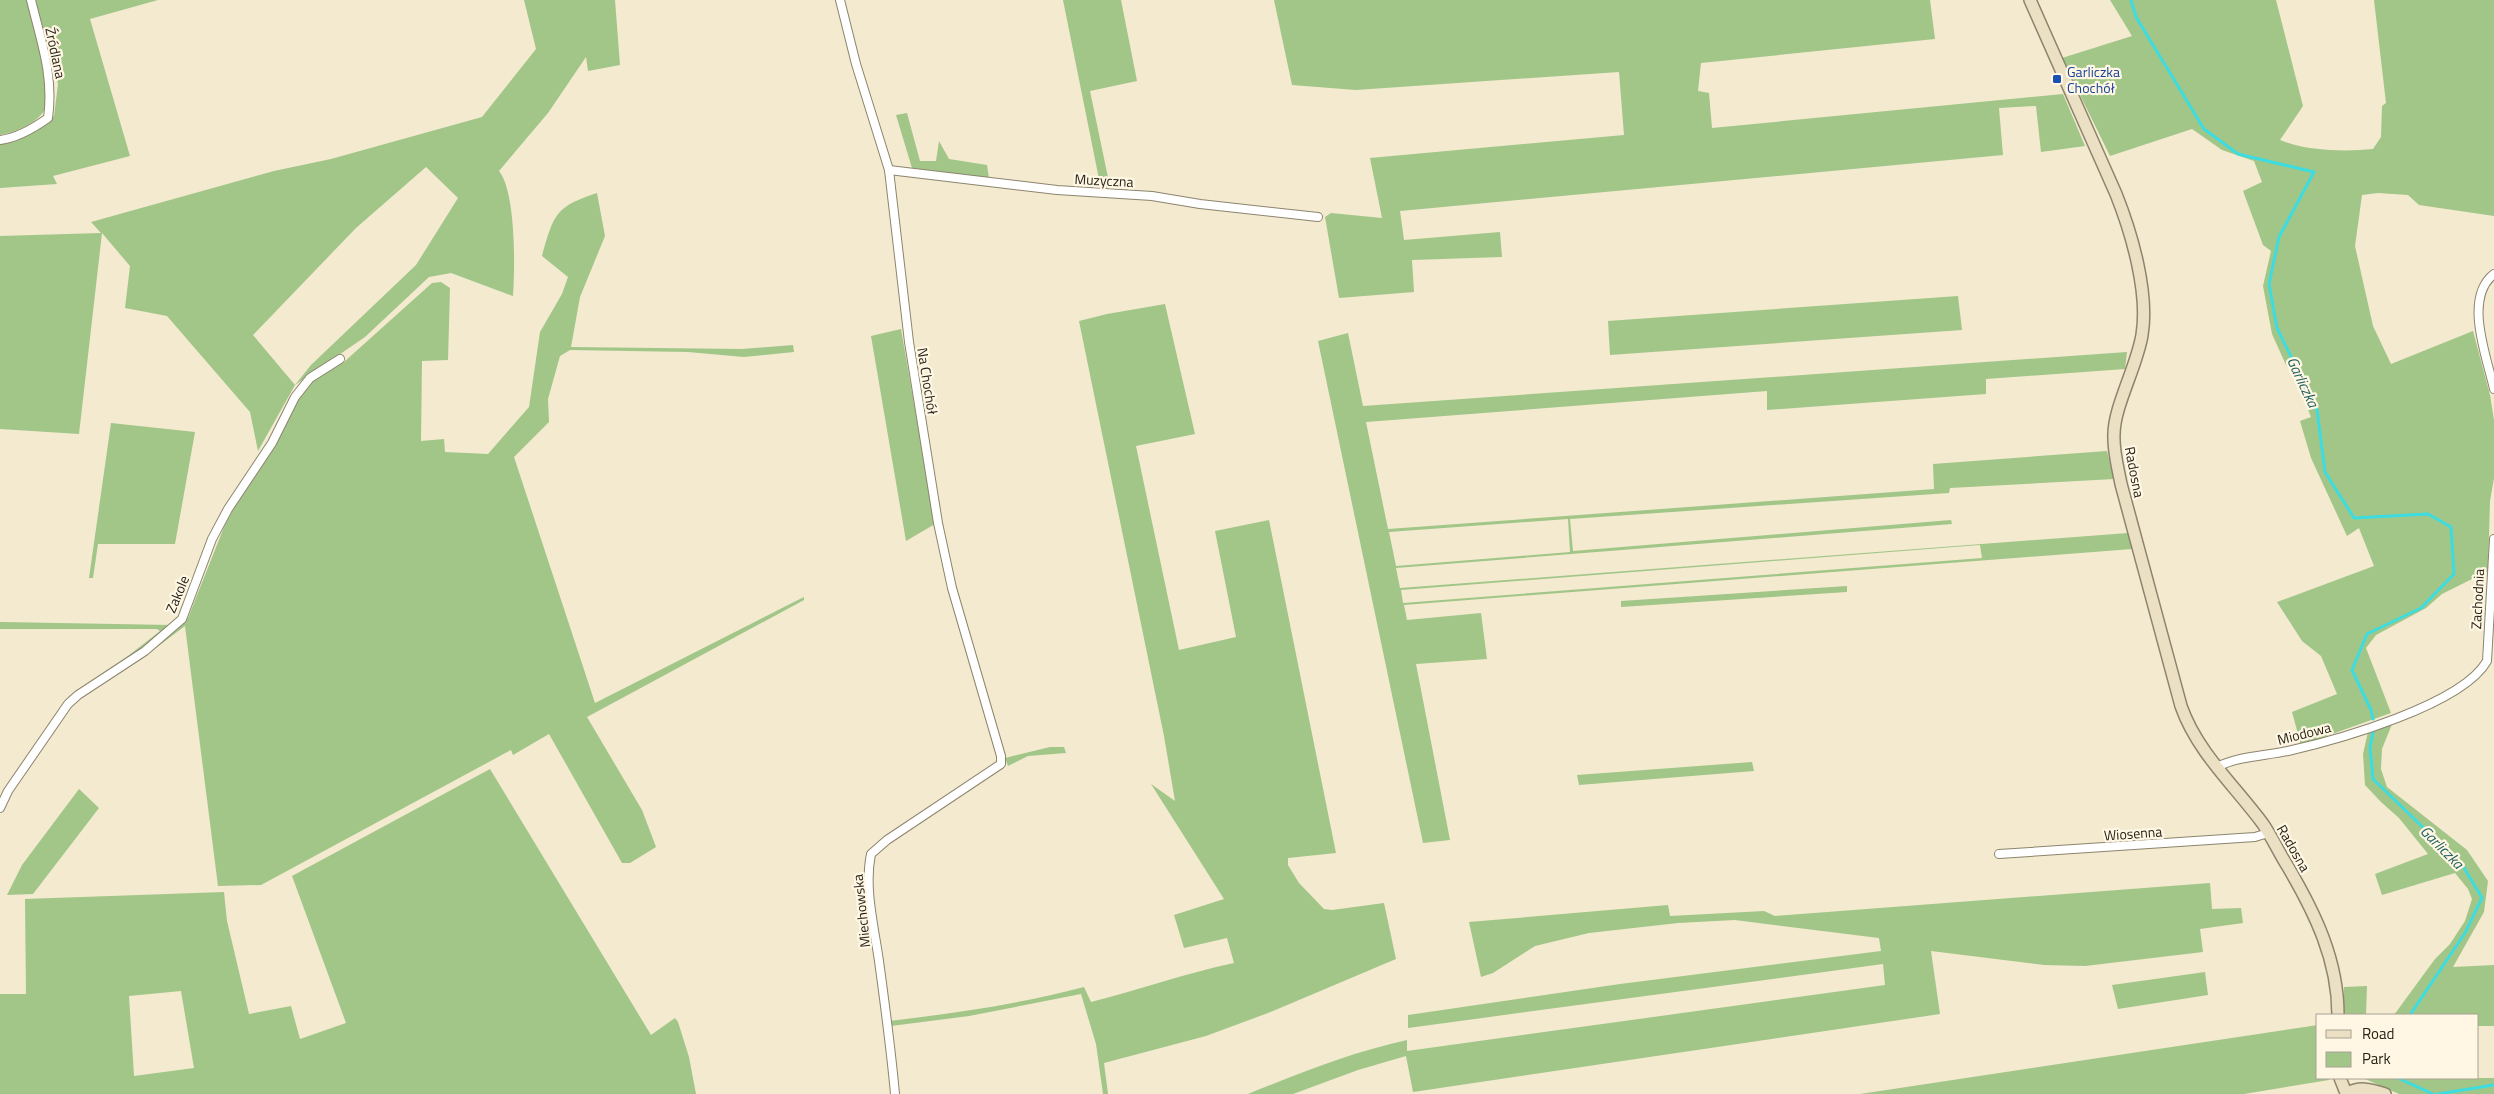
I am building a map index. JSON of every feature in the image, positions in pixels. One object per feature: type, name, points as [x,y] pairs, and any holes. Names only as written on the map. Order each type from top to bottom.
[{"type":"street","name":"Źródlana","points":[[0,140],[8,139],[48,118],[51,95],[50,76],[31,0]]},
{"type":"street","name":"Na Chochół","points":[[840,0],[856,64],[889,170],[909,342],[938,523],[952,588],[1001,756],[1001,764]]},
{"type":"street","name":"Radosna","points":[[2030,0],[2116,194],[2131,240],[2141,284],[2143,322],[2138,353],[2114,433],[2115,451],[2121,484],[2181,706],[2191,730],[2268,833],[2320,928],[2335,976],[2338,1014]]},
{"type":"street","name":"Muzyczna","points":[[889,170],[1057,190],[1152,196],[1200,204],[1318,217]]},
{"type":"street","points":[[2494,274],[2480,292],[2477,308],[2494,389]]},
{"type":"street","name":"Zakole","points":[[0,808],[8,791],[68,704],[78,695],[145,651],[182,619],[212,539],[228,510],[272,444],[295,397],[310,378],[340,359]]},
{"type":"street","name":"Zachodnia","points":[[2396,718],[2431,703],[2460,687],[2482,670],[2490,661],[2494,539]]},
{"type":"street","name":"Miodowa","points":[[2217,767],[2239,760],[2312,746],[2396,718]]},
{"type":"street","name":"Miechowska","points":[[894,1094],[884,994],[871,907],[868,872],[871,854],[887,840],[1001,764]]},
{"type":"street","name":"Wiosenna","points":[[1999,854],[2255,838],[2268,833]]},
{"type":"street","points":[[2340,1079],[2346,1094],[2356,1088],[2385,1094]]},
{"type":"green space","points":[[0,0],[28,0],[45,70],[48,97],[44,111],[34,121],[20,129],[0,135]]},
{"type":"green space","points":[[36,0],[158,0],[90,19],[130,156],[53,176],[57,184],[0,188],[0,144],[22,138],[54,116],[58,84],[42,32]]},
{"type":"green space","points":[[524,0],[615,0],[620,65],[588,71],[586,57],[548,113],[499,171],[505,181],[511,212],[514,250],[513,296],[451,273],[429,277],[365,337],[295,385],[258,451],[250,412],[167,316],[125,308],[130,266],[102,233],[79,434],[0,429],[0,236],[101,233],[91,222],[274,171],[331,159],[482,117],[536,49]],"holes":[[[426,167],[458,198],[416,265],[311,365],[295,385],[253,335],[356,228]]]},
{"type":"green space","points":[[1063,0],[1121,0],[1137,81],[1090,91],[1110,187],[1101,189]]},
{"type":"green space","points":[[1274,0],[1930,0],[1935,39],[1701,63],[1698,91],[1709,93],[1712,128],[2063,94],[2085,146],[2041,152],[2036,106],[1999,108],[2003,155],[1400,211],[1404,240],[1500,232],[1502,257],[1412,260],[1414,292],[1339,298],[1325,217],[1331,213],[1382,218],[1370,158],[1624,135],[1619,72],[1356,90],[1292,85]]},
{"type":"green space","points":[[2110,0],[2276,0],[2303,106],[2280,140],[2290,144],[2325,150],[2350,150],[2373,149],[2381,137],[2382,106],[2386,103],[2374,0],[2494,0],[2494,216],[2419,205],[2408,195],[2378,193],[2362,195],[2355,246],[2373,326],[2391,364],[2473,331],[2490,395],[2494,420],[2494,478],[2490,501],[2488,571],[2442,594],[2426,608],[2376,635],[2366,648],[2391,713],[2301,745],[2292,712],[2337,694],[2321,656],[2302,641],[2277,602],[2374,566],[2359,528],[2347,536],[2311,458],[2300,421],[2311,417],[2293,373],[2286,365],[2272,334],[2263,286],[2271,251],[2263,245],[2243,191],[2262,182],[2254,161],[2222,150],[2192,129],[2110,156],[2062,58],[2132,36]]},
{"type":"green space","points":[[907,113],[920,161],[936,161],[939,141],[949,159],[987,165],[989,178],[912,168],[896,115]]},
{"type":"green space","points":[[597,193],[605,236],[580,297],[571,347],[742,349],[793,345],[794,352],[744,357],[688,352],[570,350],[560,356],[548,399],[549,422],[514,457],[595,703],[804,597],[804,600],[587,717],[642,810],[656,847],[630,863],[622,863],[549,734],[513,755],[511,750],[261,885],[218,886],[185,626],[140,660],[72,703],[144,654],[188,618],[226,522],[294,405],[312,382],[344,362],[432,283],[441,282],[450,288],[448,360],[422,361],[421,441],[444,439],[445,452],[488,454],[529,407],[540,332],[562,294],[568,277],[542,256],[550,230],[558,214],[564,208]]},
{"type":"green space","points":[[1958,296],[1962,330],[1610,355],[1608,321]]},
{"type":"green space","points":[[1165,304],[1195,434],[1136,446],[1179,650],[1236,637],[1215,531],[1269,520],[1336,853],[1288,858],[1288,865],[1299,883],[1324,909],[1332,910],[1384,903],[1396,959],[1268,1013],[1206,1036],[1104,1063],[1108,1094],[1103,1094],[1096,1044],[1081,994],[969,1016],[891,1026],[890,1021],[988,1007],[1084,987],[1091,1002],[1234,963],[1227,938],[1184,948],[1174,915],[1224,899],[1151,784],[1175,801],[1164,736],[1079,321]]},
{"type":"green space","points":[[901,329],[935,524],[906,541],[871,336]]},
{"type":"green space","points":[[1348,333],[1363,406],[2127,352],[2125,369],[1986,379],[1986,394],[1767,410],[1767,391],[1366,422],[1388,529],[1934,489],[1933,464],[2107,451],[2114,479],[1950,488],[1949,493],[1570,519],[1573,551],[1951,520],[1952,524],[1396,568],[1400,588],[2128,533],[2132,549],[1404,605],[1407,620],[1481,613],[1487,659],[1416,664],[1450,840],[1423,843],[1318,341]],"holes":[[[1568,519],[1570,552],[1396,566],[1389,532]],[[1980,545],[1982,558],[1403,603],[1401,590]]]},
{"type":"green space","points":[[111,423],[195,432],[175,544],[98,544],[93,578],[89,578]]},
{"type":"green space","points":[[1847,586],[1847,592],[1621,607],[1621,601]]},
{"type":"green space","points":[[0,622],[172,625],[118,667],[66,698],[128,656],[160,631],[157,629],[0,629]]},
{"type":"green space","points":[[2392,724],[2382,749],[2381,769],[2387,787],[2467,850],[2488,881],[2484,912],[2453,967],[2494,965],[2494,1026],[2479,1026],[2479,1014],[2395,1014],[2435,959],[2450,944],[2465,921],[2472,899],[2468,889],[2455,873],[2382,895],[2375,874],[2428,854],[2399,818],[2365,785],[2363,754],[2368,732]]},
{"type":"green space","points":[[1050,747],[1064,747],[1066,753],[1028,756],[1008,766],[1005,758]]},
{"type":"green space","points":[[1752,762],[1754,771],[1579,785],[1577,775]]},
{"type":"green space","points":[[490,769],[651,1035],[675,1018],[678,1022],[689,1057],[696,1094],[0,1094],[0,994],[26,994],[25,899],[224,892],[227,921],[249,1014],[291,1006],[300,1039],[346,1023],[292,876]],"holes":[[[181,991],[194,1068],[134,1076],[129,996]]]},
{"type":"green space","points":[[79,789],[99,808],[33,894],[7,895],[22,865]]},
{"type":"green space","points":[[2210,883],[2212,909],[2241,908],[2243,923],[2200,929],[2203,952],[2085,966],[2044,965],[1931,951],[1940,1014],[1413,1092],[1406,1056],[1358,1070],[1293,1094],[1248,1094],[1346,1057],[1407,1040],[1407,1051],[1885,985],[1883,964],[1408,1028],[1408,1015],[1620,984],[1881,951],[1879,938],[1735,920],[1678,923],[1589,933],[1535,946],[1493,973],[1481,977],[1469,922],[1668,905],[1670,916],[1764,911],[1775,916]]},
{"type":"green space","points":[[2205,972],[2208,995],[2118,1009],[2112,985]]},
{"type":"green space","points":[[2367,986],[2366,1014],[2344,1014],[2344,987]]},
{"type":"green space","points":[[2316,1025],[2316,1079],[2329,1079],[2244,1094],[1860,1094]]},
{"type":"green space","points":[[2494,1078],[2494,1094],[2399,1094],[2365,1079]]},
{"type":"waterway","name":"Garliczka","points":[[2131,0],[2136,17],[2204,129],[2238,154],[2314,172],[2279,237],[2269,284],[2277,328],[2317,410],[2325,472],[2354,518],[2428,514],[2451,527],[2454,574],[2421,608],[2367,634],[2352,670],[2371,710],[2373,719]]},
{"type":"waterway","name":"Garliczka","points":[[2373,733],[2370,747],[2373,779],[2463,866],[2482,898],[2465,933],[2411,1014]]},
{"type":"waterway","name":"Garliczka","points":[[2400,1079],[2433,1094]]},
{"type":"waterway","name":"Garliczka","points":[[2438,1094],[2494,1085]]},
{"type":"place","name":"Garliczka Chochół","points":[[2057,79]]}]
